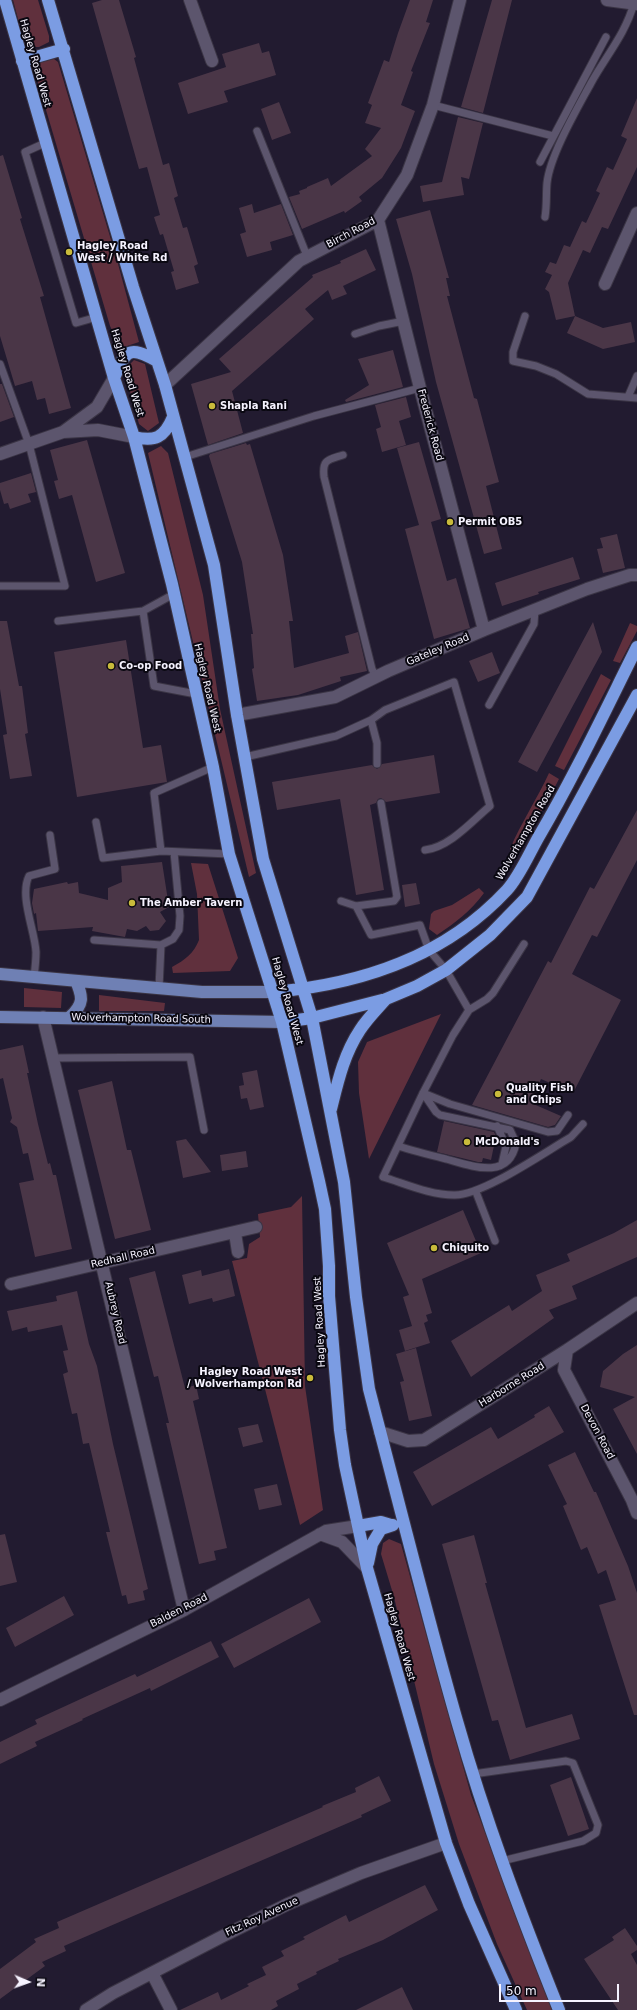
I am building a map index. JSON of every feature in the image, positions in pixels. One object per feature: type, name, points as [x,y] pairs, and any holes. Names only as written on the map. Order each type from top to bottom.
[{"type":"highway","name":"Hagley Road West","points":[[5,0],[114,378],[134,436],[174,594],[213,767],[229,854],[274,992],[282,1022],[325,1210],[329,1266],[329,1296],[340,1430],[345,1465],[367,1568],[446,1843],[469,1904],[516,2010]]},
{"type":"highway","name":"Hagley Road West","points":[[48,0],[165,385],[214,565],[237,715],[263,859],[312,1018],[344,1182],[356,1297],[369,1389],[455,1715],[473,1774],[502,1861],[559,2010]]},
{"type":"highway","points":[[22,61],[64,49]]},
{"type":"highway","points":[[114,378],[123,357],[130,352],[141,352],[157,361]]},
{"type":"highway","points":[[134,436],[144,439],[154,439],[167,431],[173,417]]},
{"type":"highway","name":"Wolverhampton Road","points":[[274,992],[304,990],[363,977],[404,963],[442,943],[479,917],[508,889],[555,809],[637,647]]},
{"type":"highway","points":[[282,1022],[312,1018],[386,999],[417,986],[446,970],[490,935],[527,897],[637,695]]},
{"type":"highway","points":[[330,1112],[346,1057],[360,1030],[386,999]]},
{"type":"highway","points":[[358,1526],[381,1522],[393,1525],[406,1532]]},
{"type":"highway","points":[[367,1568],[372,1544],[381,1529],[393,1525]]},
{"type":"main road","points":[[1,975],[202,992],[274,992]]},
{"type":"main road","points":[[70,1017],[79,1008],[82,994],[76,981]]},
{"type":"main road","name":"Wolverhampton Road South","points":[[2,1013],[43,1017],[282,1022]]},
{"type":"street","points":[[190,0],[212,61]]},
{"type":"street","name":"Birch Road","points":[[165,385],[299,261],[378,220],[407,175],[433,105],[460,0]]},
{"type":"street","points":[[607,0],[636,4]]},
{"type":"street","points":[[605,284],[637,213]]},
{"type":"street","name":"Frederick Road","points":[[378,220],[420,388],[484,630]]},
{"type":"street","points":[[63,432],[97,407],[114,378]]},
{"type":"street","points":[[0,454],[63,432],[98,430],[134,436]]},
{"type":"street","name":"Gateley Road","points":[[237,715],[335,696],[535,609],[587,589],[630,575],[637,575]]},
{"type":"street","name":"Aubrey Road","points":[[43,1017],[103,1262],[184,1610]]},
{"type":"street","name":"Redhall Road","points":[[11,1284],[256,1227]]},
{"type":"street","points":[[235,1233],[238,1252]]},
{"type":"street","name":"Harborne Road","points":[[380,1432],[408,1441],[424,1440],[567,1350],[637,1303]]},
{"type":"street","name":"Devon Road","points":[[567,1350],[564,1370],[632,1500],[637,1513]]},
{"type":"street","name":"Balden Road","points":[[1,1696],[184,1610],[326,1531],[358,1526]]},
{"type":"street","points":[[320,1534],[342,1542],[367,1568]]},
{"type":"street","name":"Fitz Roy Avenue","points":[[86,2010],[113,1993],[288,1904],[361,1873],[446,1843]]},
{"type":"street","points":[[152,1973],[171,2010]]},
{"type":"lane","points":[[545,217],[547,183],[550,169],[560,145],[592,82],[630,20],[636,4]]},
{"type":"lane","points":[[540,162],[606,37]]},
{"type":"lane","points":[[433,105],[553,136]]},
{"type":"lane","points":[[257,131],[307,256]]},
{"type":"lane","points":[[46,143],[25,152],[27,160],[76,323],[97,317]]},
{"type":"lane","points":[[525,316],[514,352],[513,361],[536,366],[556,374],[588,394],[637,398]]},
{"type":"lane","points":[[355,334],[379,326],[404,321]]},
{"type":"lane","points":[[0,364],[29,444],[65,586],[0,586]]},
{"type":"lane","points":[[628,397],[637,376]]},
{"type":"lane","points":[[185,458],[314,416],[420,388]]},
{"type":"lane","points":[[343,455],[327,460],[323,466],[324,477],[372,669],[376,677]]},
{"type":"lane","points":[[58,621],[143,611],[174,594]]},
{"type":"lane","points":[[489,705],[534,624],[535,609]]},
{"type":"lane","points":[[143,611],[154,686],[196,694]]},
{"type":"lane","points":[[245,757],[336,736],[371,720],[385,710],[454,682],[490,806],[446,842],[434,849],[425,850]]},
{"type":"lane","points":[[371,720],[377,743],[377,764]]},
{"type":"lane","points":[[162,851],[154,793],[213,767]]},
{"type":"lane","points":[[341,901],[356,906],[394,901],[397,897],[381,803]]},
{"type":"lane","points":[[96,822],[103,858],[162,851],[229,854]]},
{"type":"lane","points":[[34,977],[36,951],[27,913],[26,881],[29,876],[55,869],[50,835]]},
{"type":"lane","points":[[94,940],[161,945],[173,939],[179,930],[180,916],[174,852]]},
{"type":"lane","points":[[356,906],[371,935],[420,925],[429,950],[446,970],[468,1010]]},
{"type":"lane","points":[[524,944],[493,994],[487,1000],[468,1010],[423,1093],[383,1177],[440,1194],[456,1195],[476,1192],[571,1137],[582,1124]]},
{"type":"lane","points":[[159,988],[161,945]]},
{"type":"lane","points":[[53,1058],[190,1057],[204,1130]]},
{"type":"lane","points":[[423,1093],[450,1104],[548,1132],[556,1131],[568,1115]]},
{"type":"lane","points":[[398,1146],[483,1169],[502,1164],[513,1154],[516,1143],[510,1130],[440,1115],[436,1112],[423,1093]]},
{"type":"lane","points":[[497,1126],[506,1146],[502,1164]]},
{"type":"lane","points":[[476,1192],[495,1241]]},
{"type":"lane","points":[[473,1774],[566,1761],[573,1763],[598,1825],[596,1833],[583,1841],[502,1861]]},
{"type":"shaded area","points":[[13,0],[38,0],[49,36],[49,42],[39,47],[29,47],[21,30]]},
{"type":"shaded area","points":[[54,59],[58,62],[117,260],[139,342],[121,348],[110,326],[33,66],[46,60]]},
{"type":"shaded area","points":[[134,360],[145,364],[159,423],[148,431],[139,424],[124,370]]},
{"type":"shaded area","points":[[161,446],[168,453],[203,595],[220,709],[256,873],[249,877],[148,453]]},
{"type":"shaded area","points":[[630,623],[637,626],[637,631],[620,663],[613,661]]},
{"type":"shaded area","points":[[601,674],[611,680],[564,770],[555,766]]},
{"type":"shaded area","points":[[549,773],[559,779],[544,808],[512,851],[510,849],[514,839]]},
{"type":"shaded area","points":[[191,863],[208,864],[238,958],[230,971],[173,973],[172,967],[188,956],[199,940],[197,894]]},
{"type":"shaded area","points":[[479,888],[484,893],[473,906],[450,926],[437,935],[429,929],[431,914],[434,911],[452,905]]},
{"type":"shaded area","points":[[24,988],[62,992],[61,1008],[24,1007]]},
{"type":"shaded area","points":[[99,995],[165,1003],[164,1011],[99,1011]]},
{"type":"shaded area","points":[[441,1014],[369,1159],[359,1093],[358,1062],[367,1042]]},
{"type":"shaded area","points":[[302,1196],[305,1386],[323,1510],[300,1525],[232,1261],[247,1258],[249,1244],[260,1237],[258,1214],[291,1207]]},
{"type":"shaded area","points":[[389,1539],[401,1544],[471,1795],[552,2010],[527,2010],[497,1944],[459,1844],[434,1764],[394,1597],[381,1554],[383,1543]]},
{"type":"building","points":[[102,0],[119,0],[136,57],[134,58],[163,165],[169,163],[178,196],[174,198],[183,228],[187,227],[198,264],[194,266],[199,283],[176,290],[171,272],[174,271],[163,234],[160,235],[154,217],[160,215],[147,167],[139,169],[92,3]]},
{"type":"building","points":[[410,0],[433,0],[426,22],[430,23],[411,71],[413,72],[401,105],[415,111],[401,148],[382,178],[359,197],[362,201],[345,213],[344,211],[302,229],[289,197],[300,194],[299,191],[328,178],[331,186],[372,156],[365,149],[381,128],[365,123],[372,105],[368,103],[384,60],[389,62]]},
{"type":"building","points":[[492,0],[512,0],[483,113],[461,107]]},
{"type":"building","points":[[259,43],[262,53],[269,51],[276,75],[224,91],[228,102],[188,114],[178,83],[226,67],[222,54]]},
{"type":"building","points":[[637,98],[637,167],[608,229],[602,227],[590,253],[583,250],[568,283],[575,316],[556,320],[549,292],[545,289],[552,275],[545,272],[550,262],[556,264],[564,245],[570,247],[582,221],[586,223],[600,193],[596,191],[607,167],[613,170],[627,139],[621,136]]},
{"type":"building","points":[[279,102],[291,133],[272,140],[261,109]]},
{"type":"building","points":[[458,117],[483,123],[469,179],[461,177],[464,195],[423,202],[420,186],[442,182]]},
{"type":"building","points":[[3,155],[22,218],[20,219],[44,296],[40,297],[71,408],[49,414],[45,398],[37,400],[32,381],[15,386],[0,336],[0,156]]},
{"type":"building","points":[[252,204],[254,213],[281,204],[293,235],[270,242],[272,250],[247,257],[240,234],[246,232],[239,208]]},
{"type":"building","points":[[430,210],[449,278],[446,278],[450,296],[447,296],[474,398],[477,399],[499,482],[486,486],[502,549],[484,554],[436,382],[412,274],[396,219]]},
{"type":"building","points":[[366,249],[376,270],[343,286],[347,294],[332,300],[328,290],[305,309],[314,319],[232,391],[243,433],[208,445],[191,384],[231,372],[219,359],[313,277],[312,275],[341,263],[340,261]]},
{"type":"building","points":[[575,316],[603,328],[631,322],[635,342],[603,349],[567,333]]},
{"type":"building","points":[[393,350],[403,387],[346,402],[345,400],[369,385],[358,359]]},
{"type":"building","points":[[0,384],[2,384],[14,417],[0,422]]},
{"type":"building","points":[[406,397],[411,417],[399,421],[406,445],[382,452],[376,429],[381,427],[375,405]]},
{"type":"building","points":[[87,440],[125,573],[96,582],[72,495],[59,499],[54,481],[58,480],[50,450]]},
{"type":"building","points":[[419,442],[441,519],[431,522],[447,581],[456,578],[470,628],[434,639],[405,529],[419,525],[397,448]]},
{"type":"building","points":[[246,443],[247,445],[250,444],[283,555],[293,621],[289,621],[294,668],[349,653],[345,636],[358,632],[367,671],[340,677],[341,681],[298,695],[257,701],[252,669],[254,668],[251,634],[253,634],[242,562],[209,456],[210,454]]},
{"type":"building","points":[[31,473],[36,492],[28,494],[31,502],[10,509],[8,503],[4,504],[0,490],[0,483]]},
{"type":"building","points":[[617,534],[625,568],[603,573],[597,549],[603,548],[600,538]]},
{"type":"building","points":[[573,557],[580,579],[538,592],[539,594],[502,606],[495,583]]},
{"type":"building","points":[[0,621],[7,621],[19,686],[22,686],[28,733],[25,734],[32,776],[10,779],[3,735],[7,734],[0,689]]},
{"type":"building","points":[[593,622],[602,652],[537,772],[518,762]]},
{"type":"building","points":[[126,640],[143,748],[161,745],[167,782],[77,797],[54,652]]},
{"type":"building","points":[[492,652],[500,673],[478,682],[469,661]]},
{"type":"building","points":[[434,755],[440,793],[386,802],[381,798],[378,799],[376,803],[370,805],[384,890],[356,895],[340,799],[277,810],[272,782],[372,765],[377,769],[382,764]]},
{"type":"building","points":[[637,810],[637,860],[597,937],[592,935],[572,974],[621,1000],[573,1093],[541,1079],[531,1103],[561,1116],[555,1125],[548,1127],[472,1105],[548,961],[551,963],[590,887],[594,889]]},
{"type":"building","name":"The Amber Tavern","points":[[162,862],[169,907],[160,912],[166,921],[159,930],[150,931],[146,926],[137,931],[127,929],[125,937],[92,931],[93,927],[38,931],[36,913],[34,914],[32,903],[34,889],[67,882],[68,884],[78,882],[79,893],[108,900],[108,888],[122,882],[121,866]]},
{"type":"building","points":[[416,883],[420,904],[405,907],[402,885]]},
{"type":"building","points":[[23,1045],[29,1073],[27,1073],[38,1124],[48,1164],[50,1163],[53,1175],[56,1175],[72,1249],[35,1257],[19,1183],[34,1180],[28,1153],[23,1154],[17,1127],[10,1122],[12,1118],[3,1078],[0,1079],[0,1050]]},
{"type":"building","points":[[257,1070],[264,1107],[250,1110],[247,1098],[241,1099],[239,1086],[244,1085],[242,1073]]},
{"type":"building","points":[[112,1081],[127,1150],[131,1150],[151,1230],[115,1239],[78,1090]]},
{"type":"building","name":"McDonald's","points":[[444,1121],[494,1132],[496,1136],[491,1160],[483,1158],[482,1162],[478,1162],[437,1152]]},
{"type":"building","points":[[186,1139],[211,1172],[183,1178],[176,1141]]},
{"type":"building","points":[[246,1151],[248,1167],[222,1171],[220,1155]]},
{"type":"building","name":"Chiquito","points":[[463,1210],[481,1253],[422,1279],[432,1313],[426,1315],[428,1321],[424,1323],[430,1343],[405,1351],[399,1330],[412,1326],[403,1297],[409,1295],[387,1243]]},
{"type":"building","points":[[637,1220],[637,1257],[572,1286],[577,1299],[549,1310],[554,1318],[471,1377],[451,1341],[509,1305],[512,1311],[542,1291],[536,1275],[570,1261],[567,1254],[614,1233]]},
{"type":"building","points":[[229,1269],[235,1296],[213,1302],[212,1298],[189,1304],[182,1275],[201,1270],[202,1276]]},
{"type":"building","points":[[155,1271],[185,1388],[196,1385],[199,1399],[193,1401],[227,1548],[214,1551],[216,1560],[199,1564],[166,1423],[169,1423],[158,1376],[154,1377],[129,1278]]},
{"type":"building","points":[[77,1291],[89,1344],[97,1366],[113,1444],[148,1589],[143,1591],[145,1600],[128,1604],[126,1595],[122,1596],[106,1532],[110,1532],[89,1443],[83,1444],[77,1413],[72,1414],[63,1374],[68,1372],[63,1351],[68,1350],[62,1325],[28,1332],[27,1327],[12,1331],[7,1311],[57,1301],[56,1296]]},
{"type":"building","points":[[637,1345],[637,1454],[613,1409],[635,1397],[600,1387],[603,1371],[623,1354]]},
{"type":"building","points":[[416,1348],[432,1416],[409,1421],[400,1382],[404,1381],[396,1354]]},
{"type":"building","points":[[549,1406],[564,1432],[432,1506],[413,1472],[491,1427],[498,1439],[535,1417],[534,1415]]},
{"type":"building","points":[[258,1424],[263,1442],[243,1447],[238,1428]]},
{"type":"building","points":[[575,1452],[594,1492],[596,1492],[628,1566],[637,1593],[637,1715],[634,1715],[599,1605],[616,1600],[606,1570],[598,1574],[587,1547],[581,1550],[563,1506],[567,1504],[548,1465]]},
{"type":"building","points":[[277,1484],[282,1505],[259,1510],[254,1489]]},
{"type":"building","points":[[5,1534],[17,1582],[0,1586],[0,1535]]},
{"type":"building","points":[[474,1535],[487,1583],[485,1583],[526,1728],[572,1714],[580,1739],[510,1760],[498,1720],[492,1721],[442,1544]]},
{"type":"building","points":[[64,1596],[74,1615],[15,1647],[6,1628]]},
{"type":"building","points":[[309,1598],[321,1622],[234,1668],[221,1644]]},
{"type":"building","points":[[211,1641],[219,1657],[151,1691],[150,1688],[82,1719],[83,1720],[35,1742],[37,1746],[0,1764],[0,1742],[37,1724],[35,1720],[135,1674],[137,1677]]},
{"type":"building","points":[[379,1776],[391,1801],[361,1815],[362,1817],[64,1946],[66,1951],[42,1962],[45,1966],[0,1999],[0,1969],[36,1942],[34,1939],[59,1928],[57,1922],[323,1807],[322,1806],[356,1792],[355,1788]]},
{"type":"building","points":[[571,1777],[589,1829],[568,1836],[550,1785]]},
{"type":"building","points":[[425,1885],[438,1910],[383,1940],[338,1959],[339,1961],[316,1972],[317,1974],[297,1984],[299,1989],[276,2001],[278,2006],[271,2010],[180,2010],[218,1992],[221,2000],[249,1986],[247,1984],[266,1975],[262,1967],[284,1956],[281,1951],[305,1939],[303,1937],[346,1915],[349,1922]]},
{"type":"building","points":[[625,1928],[637,1946],[637,1950],[631,1954],[637,1965],[637,2010],[618,2010],[584,1959],[614,1940],[612,1937]]},
{"type":"building","points":[[402,1987],[413,2010],[356,2010]]},
{"type":"place","name":"Hagley Road West / White Rd","points":[[69,252]]},
{"type":"place","name":"Shapla Rani","points":[[212,406]]},
{"type":"place","name":"Permit OB5","points":[[450,522]]},
{"type":"place","name":"Co-op Food","points":[[111,666]]},
{"type":"place","name":"The Amber Tavern","points":[[132,903]]},
{"type":"place","name":"Quality Fish and Chips","points":[[498,1094]]},
{"type":"place","name":"McDonald's","points":[[467,1142]]},
{"type":"place","name":"Chiquito","points":[[434,1248]]},
{"type":"place","name":"Hagley Road West / Wolverhampton Rd","points":[[310,1378]]}]
